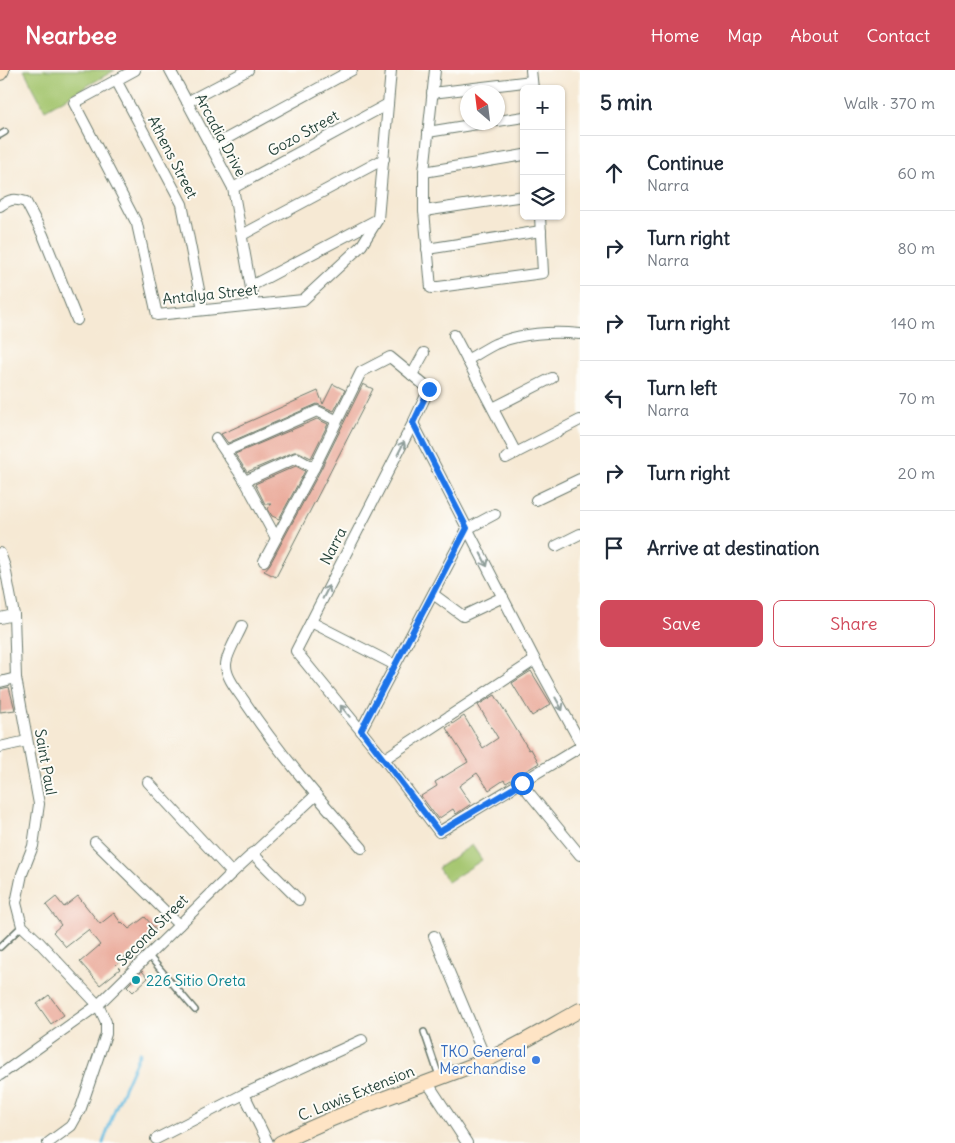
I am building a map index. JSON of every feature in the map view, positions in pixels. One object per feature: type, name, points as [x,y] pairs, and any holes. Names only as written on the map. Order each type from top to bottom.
[{"type":"street","name":"Antalya Street","points":[[135,70],[74,103],[138,224],[157,315],[303,300],[362,245],[378,219],[391,70]]},
{"type":"street","name":"Arcadia Drive","points":[[170,70],[233,188],[254,305]]},
{"type":"street","points":[[187,102],[233,74],[248,70]]},
{"type":"street","points":[[211,147],[352,70]]},
{"type":"street","points":[[435,70],[424,172],[424,211],[431,288],[543,272],[540,220]]},
{"type":"street","name":"Athens Street","points":[[116,80],[182,204],[203,310]]},
{"type":"street","points":[[432,93],[532,80]]},
{"type":"street","name":"Gozo Street","points":[[233,188],[388,104]]},
{"type":"street","points":[[505,120],[520,118]]},
{"type":"street","points":[[428,132],[460,127]]},
{"type":"street","points":[[424,172],[520,156]]},
{"type":"street","points":[[242,236],[384,159]]},
{"type":"street","points":[[424,211],[520,197]]},
{"type":"street","points":[[0,206],[8,200],[16,198],[26,202],[42,235],[77,320]]},
{"type":"street","points":[[251,286],[378,219]]},
{"type":"street","points":[[427,249],[541,231]]},
{"type":"street","points":[[467,360],[495,344],[520,337],[560,332],[580,334]]},
{"type":"street","points":[[454,335],[516,453]]},
{"type":"street","points":[[264,561],[314,468],[361,372],[390,357],[412,375],[424,353]]},
{"type":"street","name":"Narra","points":[[412,375],[429,389],[296,651],[384,759],[439,832],[580,747]]},
{"type":"street","points":[[493,408],[552,378]]},
{"type":"street","points":[[226,451],[317,410],[336,420]]},
{"type":"street","points":[[506,458],[580,420]]},
{"type":"street","points":[[413,423],[502,597],[580,742]]},
{"type":"street","points":[[216,438],[245,482],[276,538]]},
{"type":"street","points":[[245,482],[296,458],[314,468]]},
{"type":"street","points":[[536,500],[580,479]]},
{"type":"street","points":[[361,730],[467,528],[495,514]]},
{"type":"street","points":[[556,546],[580,534]]},
{"type":"street","name":"Saint Paul","points":[[0,554],[5,567],[14,615],[16,678],[39,804],[33,846],[22,874],[16,904],[22,926]]},
{"type":"street","points":[[433,594],[462,616],[502,597]]},
{"type":"street","points":[[0,618],[14,615]]},
{"type":"street","points":[[311,622],[395,665]]},
{"type":"street","points":[[242,626],[227,658],[227,672],[256,717],[316,795],[362,848]]},
{"type":"street","points":[[384,759],[535,660]]},
{"type":"street","points":[[0,682],[16,678]]},
{"type":"street","points":[[0,748],[26,741]]},
{"type":"street","points":[[148,782],[232,873]]},
{"type":"street","points":[[522,783],[580,854]]},
{"type":"street","name":"Second Street","points":[[0,1075],[98,1005],[252,853],[316,795]]},
{"type":"street","points":[[95,842],[179,925]]},
{"type":"street","points":[[252,853],[299,900]]},
{"type":"street","points":[[22,926],[98,1005],[106,1022],[106,1034],[81,1108],[71,1126],[48,1143]]},
{"type":"street","points":[[434,936],[486,1060]]},
{"type":"street","name":"C. Lawis Extension","points":[[280,1143],[362,1106],[486,1060],[580,1010]]},
{"type":"street","points":[[156,1139],[244,1094],[362,1040]]},
{"type":"street","points":[[433,1079],[467,1143]]},
{"type":"street","points":[[244,1094],[268,1143]]},
{"type":"lane","points":[[0,947],[22,926]]},
{"type":"lane","points":[[148,955],[195,1010]]},
{"type":"lane","points":[[424,1032],[433,1079]]},
{"type":"green space","points":[[24,70],[115,70],[45,110]]},
{"type":"green space","points":[[472,845],[482,860],[448,882],[438,868]]},
{"type":"building","points":[[333,384],[345,390],[334,411],[317,404],[228,443],[221,434],[318,391],[323,404]]},
{"type":"building","points":[[363,384],[373,389],[276,577],[264,571],[270,564],[320,471]]},
{"type":"building","points":[[317,419],[328,424],[311,458],[299,452],[294,452],[247,472],[235,454]]},
{"type":"building","points":[[296,466],[305,471],[279,519],[272,516],[268,509],[271,504],[265,504],[255,484]]},
{"type":"building","points":[[531,671],[551,704],[532,716],[512,683]]},
{"type":"building","points":[[9,687],[15,710],[0,712],[0,689]]},
{"type":"building","points":[[495,695],[539,763],[506,783],[504,780],[489,790],[477,773],[459,786],[471,804],[456,814],[453,809],[438,819],[421,796],[437,786],[435,782],[468,762],[446,728],[464,716],[483,748],[498,738],[478,705]]},
{"type":"building","points":[[78,896],[100,924],[114,913],[121,923],[129,929],[145,917],[156,930],[116,965],[120,969],[100,985],[80,962],[100,945],[88,930],[66,947],[53,932],[61,925],[46,905],[56,897],[64,907]]},
{"type":"building","name":"226 Sitio Oreta","points":[[142,971],[148,978],[133,992],[127,986]]},
{"type":"building","points":[[49,995],[64,1015],[51,1024],[37,1004]]},
{"type":"waterway","points":[[103,1143],[115,1109],[140,1052]]},
{"type":"place","name":"226 Sitio Oreta","points":[[136,980]]},
{"type":"place","name":"TKO General Merchandise","points":[[536,1060]]},
{"type":"route","points":[[429,389],[413,423],[467,528],[361,730],[439,832],[522,783]]}]
